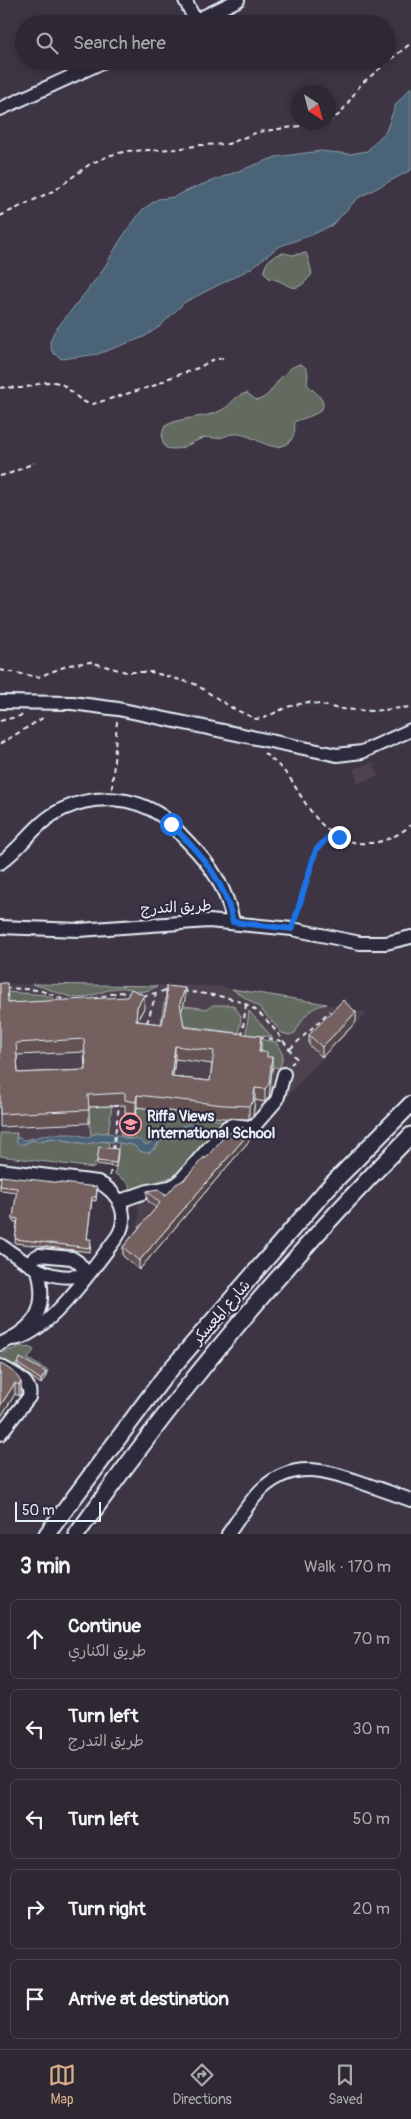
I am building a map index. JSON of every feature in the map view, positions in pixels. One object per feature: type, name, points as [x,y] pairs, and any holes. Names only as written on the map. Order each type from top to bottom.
[{"type":"main road","name":"شارع المعسكر","points":[[47,1534],[164,1377],[328,1189],[411,1104]]},
{"type":"main road","name":"شارع المعسكر","points":[[77,1534],[178,1398],[265,1293],[376,1170],[411,1135]]},
{"type":"street","points":[[185,0],[189,15]]},
{"type":"street","points":[[206,15],[238,0]]},
{"type":"street","points":[[0,109],[85,70]]},
{"type":"street","points":[[0,702],[72,703],[118,709],[328,754],[346,754],[369,749],[411,730]]},
{"type":"street","points":[[0,863],[36,827],[55,813],[88,800],[112,799],[134,802],[171,824],[203,857],[218,879],[228,902],[233,922]]},
{"type":"street","name":"طريق التدرج","points":[[0,927],[79,930],[186,921],[233,922],[292,929],[360,943],[386,943],[411,937]]},
{"type":"street","points":[[120,1201],[174,1185],[227,1127],[256,1124],[277,1100],[284,1074]]},
{"type":"street","points":[[0,1170],[98,1182],[112,1191],[120,1201],[124,1213],[122,1230],[88,1274],[46,1323],[23,1338],[5,1342]]},
{"type":"street","points":[[0,1246],[34,1267],[60,1278],[88,1274]]},
{"type":"street","points":[[5,1342],[27,1327],[40,1309],[42,1293],[34,1267],[34,1258],[39,1255],[72,1258],[88,1274]]},
{"type":"street","points":[[0,1366],[24,1381],[28,1385],[30,1392],[29,1397],[0,1434]]},
{"type":"street","points":[[228,1534],[253,1499],[264,1488],[276,1478],[301,1470],[328,1471],[411,1500]]},
{"type":"path","points":[[396,55],[411,43]]},
{"type":"path","points":[[336,117],[340,114],[361,84],[378,70]]},
{"type":"path","points":[[0,216],[55,190],[90,164],[111,155],[127,151],[228,144],[258,132],[291,127]]},
{"type":"path","points":[[0,388],[8,386],[20,388],[37,383],[56,382],[87,404],[93,404],[156,385],[169,378],[198,368],[212,360],[223,358]]},
{"type":"path","points":[[0,476],[34,463]]},
{"type":"path","points":[[0,670],[38,677],[69,665],[90,662],[126,672],[151,672],[195,684],[232,708],[256,719],[264,718],[287,706],[308,702],[340,709],[365,711],[411,707]]},
{"type":"path","points":[[112,799],[118,709]]},
{"type":"path","points":[[0,744],[48,714],[42,713]]},
{"type":"path","points":[[0,721],[24,715]]},
{"type":"path","points":[[260,739],[264,753],[287,774],[312,814],[332,833],[354,842],[375,842],[397,835],[411,824]]},
{"type":"path","points":[[292,929],[316,850],[332,833]]},
{"type":"path","points":[[0,988],[39,990],[69,1001]]},
{"type":"path","points":[[140,996],[173,990]]},
{"type":"path","points":[[182,991],[226,997],[246,1004],[261,1016],[297,1058]]},
{"type":"path","points":[[88,1001],[113,993],[126,992],[133,994]]},
{"type":"path","points":[[147,1025],[156,994]]},
{"type":"path","points":[[240,1044],[246,1004]]},
{"type":"path","points":[[289,1049],[330,1012]]},
{"type":"path","points":[[242,1035],[250,1036]]},
{"type":"path","points":[[258,1037],[282,1040]]},
{"type":"path","points":[[113,1152],[119,1106]]},
{"type":"path","points":[[110,1178],[111,1166]]},
{"type":"shaded area","points":[[284,253],[292,255],[306,253],[307,255],[312,274],[300,286],[291,287],[269,278],[264,272],[270,259]]},
{"type":"shaded area","points":[[300,364],[307,370],[307,384],[319,396],[323,402],[323,407],[316,414],[294,422],[293,437],[286,445],[270,446],[240,434],[233,434],[220,438],[205,437],[176,449],[166,448],[164,445],[162,437],[165,426],[215,413],[226,408],[239,396],[247,393],[256,400],[262,398],[272,390],[286,372]]},
{"type":"shaded area","points":[[373,762],[378,776],[358,783],[353,769]]},
{"type":"shaded area","name":"Riffa Views International School","points":[[0,984],[217,986],[327,1004],[367,1013],[301,1081],[139,1270],[120,1253],[135,1233],[138,1225],[139,1209],[133,1191],[126,1181],[115,1174],[116,1167],[101,1165],[100,1168],[0,1156]]},
{"type":"shaded area","points":[[32,984],[157,986],[145,991],[117,988],[78,998]]},
{"type":"shaded area","points":[[232,989],[327,1004],[310,1011],[295,1033],[289,1035],[282,1033],[259,1007]]},
{"type":"shaded area","points":[[7,992],[45,995],[62,1003],[8,1015]]},
{"type":"shaded area","points":[[164,1003],[207,1009],[213,1005],[233,1005],[241,1016],[239,1033],[161,1023]]},
{"type":"shaded area","points":[[249,1011],[272,1037],[246,1034]]},
{"type":"shaded area","points":[[246,1037],[276,1042],[283,1055],[280,1068],[273,1067],[272,1070],[267,1070]]},
{"type":"shaded area","points":[[112,1106],[108,1133],[96,1133],[91,1136],[88,1107]]},
{"type":"shaded area","points":[[137,1107],[214,1117],[214,1119],[222,1121],[216,1131],[179,1174],[133,1191],[126,1181],[115,1174],[119,1143],[133,1145],[142,1152],[155,1149],[161,1140],[173,1139],[189,1129],[202,1134],[204,1129],[201,1127],[183,1126],[174,1133],[159,1136],[145,1145],[120,1135],[125,1113],[136,1114]]},
{"type":"shaded area","points":[[0,1133],[17,1133],[16,1139],[24,1144],[32,1140],[39,1141],[52,1138],[87,1144],[98,1141],[109,1142],[107,1152],[98,1162],[95,1162],[94,1168],[0,1156]]},
{"type":"shaded area","points":[[21,1346],[34,1350],[28,1359],[48,1371],[46,1376],[20,1361],[15,1369],[0,1360],[0,1354]]},
{"type":"water","points":[[411,87],[411,170],[358,198],[332,225],[278,247],[250,269],[185,302],[159,327],[144,337],[98,354],[62,359],[52,352],[50,342],[54,332],[101,273],[121,239],[143,209],[158,199],[174,197],[276,157],[321,151],[350,154],[367,151],[386,131],[396,104]]},
{"type":"water","points":[[189,1124],[203,1128],[204,1132],[199,1134],[189,1129],[176,1139],[161,1140],[149,1153],[142,1152],[133,1145],[103,1141],[87,1144],[52,1138],[39,1141],[32,1140],[21,1145],[16,1141],[17,1137],[24,1140],[50,1134],[73,1134],[88,1137],[103,1133],[137,1139],[147,1145],[159,1135],[173,1134]]},
{"type":"building","points":[[0,983],[7,983],[8,1003],[127,997],[131,989],[144,995],[137,1007],[136,1021],[162,1024],[167,1001],[166,986],[185,988],[180,1003],[184,1027],[261,1036],[259,1052],[267,1052],[267,1057],[272,1057],[269,1084],[265,1089],[255,1088],[253,1102],[249,1106],[223,1105],[137,1095],[136,1102],[125,1100],[125,1093],[88,1095],[89,1110],[0,1114]],"holes":[[[84,1039],[86,1070],[18,1073],[16,1043]],[[175,1046],[214,1051],[210,1081],[171,1077]]]},
{"type":"building","points":[[343,1000],[356,1012],[322,1047],[309,1035]]},
{"type":"building","points":[[242,1127],[249,1133],[139,1261],[123,1247],[160,1203],[147,1191],[158,1189],[166,1196],[176,1184],[184,1180],[204,1157],[205,1159],[228,1132],[233,1136]]},
{"type":"building","points":[[99,1147],[118,1149],[116,1163],[97,1161]]},
{"type":"building","points":[[1,1176],[97,1187],[96,1197],[92,1197],[87,1239],[91,1239],[90,1248],[15,1239],[18,1219],[13,1218],[17,1188],[0,1186]]},
{"type":"building","points":[[20,1358],[46,1372],[41,1380],[17,1363]]},
{"type":"building","points":[[0,1363],[15,1373],[21,1382],[19,1385],[15,1383],[0,1406]]},
{"type":"place","name":"Riffa Views International School","points":[[131,1125]]},
{"type":"route","points":[[171,824],[203,857],[218,879],[228,902],[233,922],[292,929],[316,850],[332,833],[339,837]]}]
